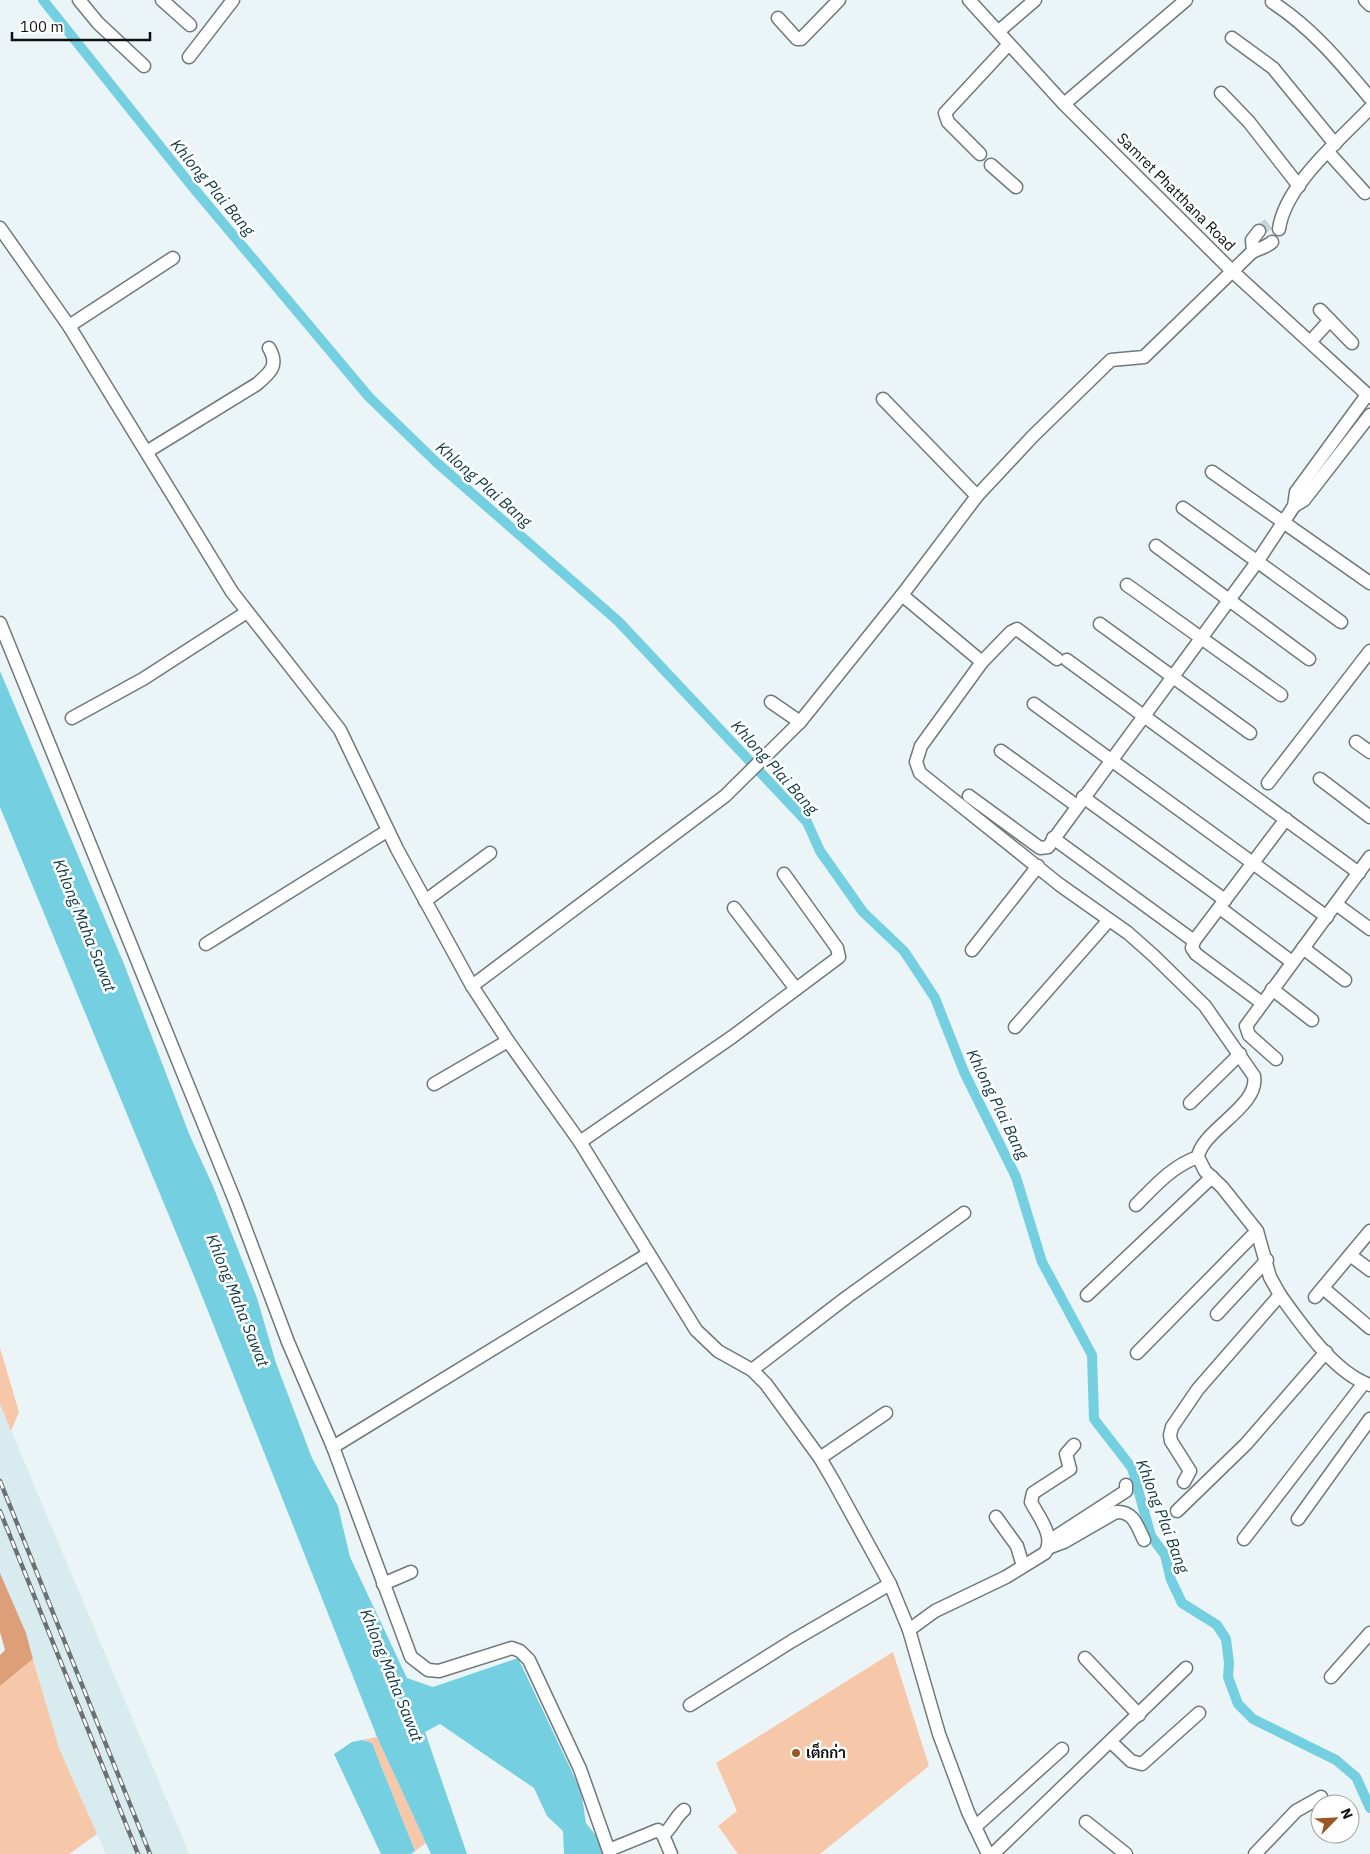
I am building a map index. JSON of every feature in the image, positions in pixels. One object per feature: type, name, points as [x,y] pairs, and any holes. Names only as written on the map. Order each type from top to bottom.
[{"type":"street","points":[[79,0],[105,29],[144,66]]},
{"type":"street","points":[[162,0],[190,25]]},
{"type":"street","points":[[189,57],[233,0]]},
{"type":"street","name":"Samret Phatthana Road","points":[[969,0],[1064,104],[1236,268],[1320,331],[1368,396]]},
{"type":"street","points":[[999,31],[1035,0]]},
{"type":"street","points":[[1064,104],[1186,0]]},
{"type":"street","points":[[1365,0],[1370,5]]},
{"type":"street","points":[[778,18],[797,39],[801,39],[834,2]]},
{"type":"street","points":[[1272,2],[1314,34],[1370,107],[1331,148],[1299,186],[1277,223]]},
{"type":"street","points":[[1232,38],[1273,68],[1365,193]]},
{"type":"street","points":[[980,154],[948,122],[945,113],[1009,44]]},
{"type":"street","points":[[1222,93],[1249,122],[1299,186]]},
{"type":"street","points":[[991,165],[1016,187]]},
{"type":"street","points":[[0,228],[69,326],[247,612],[340,730],[388,831],[472,986],[508,1041],[580,1142],[648,1254],[701,1336],[718,1351],[752,1370],[766,1384],[820,1458],[890,1584],[909,1630],[939,1734],[975,1827],[988,1854]]},
{"type":"street","points":[[1252,253],[1252,240],[1259,231]]},
{"type":"street","points":[[472,986],[725,796],[749,774],[800,722],[902,595],[977,496],[1034,436],[1111,360],[1144,357],[1252,253],[1261,251],[1272,242]]},
{"type":"street","points":[[69,326],[172,258]]},
{"type":"street","points":[[1320,310],[1320,331],[1352,343]]},
{"type":"street","points":[[148,451],[262,380],[275,360],[269,348]]},
{"type":"street","points":[[968,796],[1040,848],[1048,847],[1257,562],[1294,506],[1304,500],[1325,463],[1368,396]]},
{"type":"street","points":[[883,399],[977,496]]},
{"type":"street","points":[[1325,463],[1370,415]]},
{"type":"street","points":[[1212,472],[1282,524],[1370,583]]},
{"type":"street","points":[[1183,508],[1341,622]]},
{"type":"street","points":[[1156,546],[1308,659]]},
{"type":"street","points":[[1127,585],[1281,695]]},
{"type":"street","points":[[902,595],[982,662]]},
{"type":"street","points":[[72,718],[143,679],[247,612]]},
{"type":"street","points":[[0,623],[221,1165],[288,1342],[333,1447],[411,1657],[428,1670],[439,1671],[512,1648],[520,1651],[529,1660],[580,1769],[610,1852],[658,1830],[663,1835],[671,1854]]},
{"type":"street","points":[[1100,624],[1250,733]]},
{"type":"street","points":[[1244,1538],[1367,1384],[1350,1374],[1326,1352],[1280,1295],[1270,1277],[1267,1260],[1257,1231],[1205,1171],[1198,1157],[1202,1146],[1251,1095],[1256,1084],[1252,1070],[1206,1006],[1182,982],[1128,933],[1060,885],[928,780],[918,768],[916,762],[921,746],[982,662],[1011,632],[1017,629],[1144,715],[1359,873]]},
{"type":"street","points":[[1268,783],[1370,651]]},
{"type":"street","points":[[771,702],[800,722]]},
{"type":"street","points":[[1034,704],[1327,917]]},
{"type":"street","points":[[1356,742],[1370,752]]},
{"type":"street","points":[[1002,751],[1080,801],[1222,904],[1292,962]]},
{"type":"street","points":[[1320,779],[1370,817]]},
{"type":"street","points":[[1262,1003],[1196,954],[1192,948],[1194,941],[1286,819]]},
{"type":"street","points":[[206,944],[388,831]]},
{"type":"street","points":[[1054,838],[1194,941]]},
{"type":"street","points":[[425,901],[490,853]]},
{"type":"street","points":[[1276,1059],[1246,1030],[1246,1026],[1369,859]]},
{"type":"street","points":[[972,950],[1038,866]]},
{"type":"street","points":[[580,1142],[835,962],[840,953],[784,874]]},
{"type":"street","points":[[1336,904],[1370,929]]},
{"type":"street","points":[[734,908],[796,990]]},
{"type":"street","points":[[1014,1027],[1109,920]]},
{"type":"street","points":[[1303,948],[1345,980]]},
{"type":"street","points":[[1272,989],[1312,1020]]},
{"type":"street","points":[[434,1084],[508,1041]]},
{"type":"street","points":[[1190,1103],[1240,1054]]},
{"type":"street","points":[[1136,1204],[1171,1171],[1184,1162],[1198,1157]]},
{"type":"street","points":[[1087,1295],[1212,1177]]},
{"type":"street","points":[[752,1370],[848,1297],[964,1213]]},
{"type":"street","points":[[1137,1353],[1257,1231]]},
{"type":"street","points":[[1370,1231],[1319,1292],[1370,1328]]},
{"type":"street","points":[[333,1447],[648,1254]]},
{"type":"street","points":[[1350,1255],[1370,1270]]},
{"type":"street","points":[[1217,1314],[1267,1260]]},
{"type":"street","points":[[1184,1482],[1190,1470],[1171,1441],[1172,1427],[1198,1389],[1280,1295]]},
{"type":"street","points":[[1177,1511],[1246,1444],[1326,1352]]},
{"type":"street","points":[[820,1458],[886,1413]]},
{"type":"street","points":[[1298,1519],[1370,1419]]},
{"type":"street","points":[[909,1630],[935,1611],[1023,1566],[1045,1552],[1048,1544],[1045,1528],[1031,1502],[1031,1497],[1033,1493],[1070,1469],[1066,1454],[1074,1446]]},
{"type":"street","points":[[1048,1544],[1126,1491],[1126,1485]]},
{"type":"street","points":[[1048,1544],[1064,1542],[1116,1512],[1124,1512],[1133,1517],[1144,1540]]},
{"type":"street","points":[[996,1517],[1017,1546],[1023,1566]]},
{"type":"street","points":[[383,1584],[411,1572]]},
{"type":"street","points":[[690,1705],[792,1641],[890,1584]]},
{"type":"street","points":[[1331,1677],[1370,1634]]},
{"type":"street","points":[[1085,1658],[1139,1714]]},
{"type":"street","points":[[993,1854],[1186,1668]]},
{"type":"street","points":[[1111,1742],[1131,1761],[1142,1764],[1199,1713]]},
{"type":"street","points":[[975,1827],[1062,1749]]},
{"type":"street","points":[[1255,1854],[1296,1811],[1310,1803]]},
{"type":"street","points":[[663,1835],[671,1829],[676,1817],[684,1810]]},
{"type":"street","points":[[1086,1822],[1126,1854]]},
{"type":"shaded area","points":[[0,1348],[19,1412],[11,1431],[0,1404]]},
{"type":"shaded area","points":[[0,1404],[189,1854],[106,1854],[59,1748],[26,1633],[0,1573]]},
{"type":"shaded area","points":[[0,1573],[26,1633],[33,1659],[0,1686],[0,1655],[5,1650],[0,1632]]},
{"type":"shaded area","points":[[893,1652],[929,1766],[820,1854],[738,1854],[718,1826],[737,1811],[716,1763]]},
{"type":"shaded area","points":[[33,1659],[59,1748],[97,1834],[69,1854],[0,1854],[0,1686]]},
{"type":"shaded area","points":[[377,1737],[426,1843],[415,1851],[372,1743],[362,1740]]},
{"type":"water","name":"Khlong Maha Sawat","points":[[0,671],[124,964],[190,1136],[213,1186],[257,1298],[276,1363],[312,1458],[338,1506],[350,1557],[407,1678],[433,1687],[518,1658],[581,1791],[586,1823],[601,1842],[606,1854],[564,1854],[563,1831],[547,1816],[534,1788],[440,1724],[425,1732],[467,1854],[431,1854],[377,1737],[196,1281],[0,807]]},
{"type":"water","points":[[362,1740],[372,1743],[415,1851],[411,1854],[381,1854],[334,1754],[352,1742]]},
{"type":"waterway","name":"Khlong Plai Bang","points":[[43,0],[191,185],[369,397],[436,462],[618,621],[807,822],[820,851],[863,912],[904,951],[935,998],[964,1072],[1016,1177],[1042,1262],[1092,1355],[1094,1419],[1132,1468],[1151,1536],[1165,1555],[1171,1580],[1182,1603],[1217,1625],[1226,1639],[1229,1663],[1228,1677],[1238,1704],[1253,1719],[1336,1760],[1356,1777],[1370,1808]]},
{"type":"tunnel","points":[[1259,231],[1271,222]]},
{"type":"railway","points":[[0,1481],[150,1854]]},
{"type":"railway","points":[[0,1511],[138,1854]]},
{"type":"place","name":"เต็กก่า","points":[[796,1753]]}]
